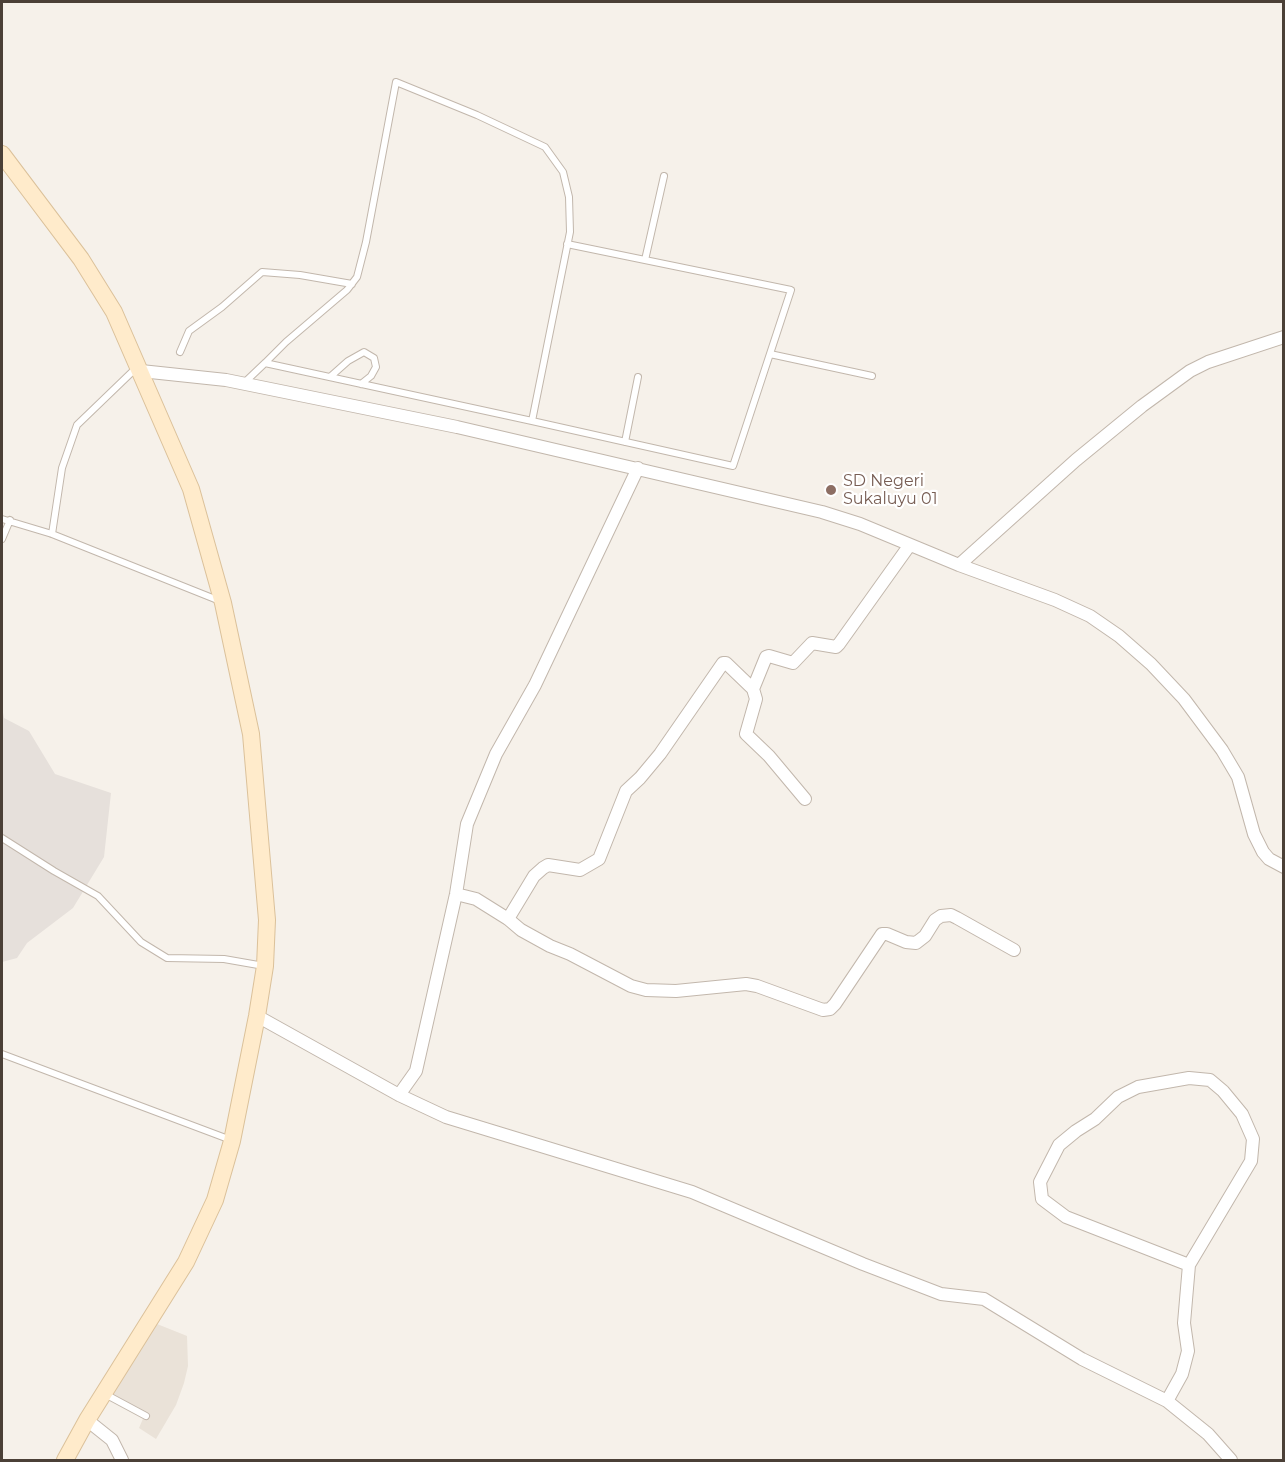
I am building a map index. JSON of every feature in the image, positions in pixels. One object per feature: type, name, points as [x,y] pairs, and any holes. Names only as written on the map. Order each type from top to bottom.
[{"type":"main road","points":[[2,154],[81,259],[114,312],[191,489],[224,603],[251,734],[267,920],[265,966],[258,1016],[232,1141],[215,1200],[198,1239],[87,1420],[65,1461]]},
{"type":"street","points":[[959,565],[1076,460],[1142,406],[1190,371],[1208,362],[1284,337]]},
{"type":"street","points":[[141,371],[244,384],[457,427],[822,512],[860,524],[909,546],[1090,615],[1151,664],[1184,699],[1222,750],[1238,777],[1254,834],[1263,852],[1276,864],[1284,867]]},
{"type":"street","points":[[399,1095],[416,1071],[456,894],[467,824],[496,754],[535,685],[638,468]]},
{"type":"street","points":[[753,688],[766,657],[793,663],[812,644],[836,647],[909,546]]},
{"type":"street","points":[[508,919],[534,876],[543,868],[548,865],[580,870],[600,859],[629,786],[640,778],[660,754],[723,663],[726,663],[753,688],[756,699],[746,734],[769,756],[805,799]]},
{"type":"street","points":[[456,894],[476,899],[521,930],[631,986],[646,990],[676,991],[746,984],[823,1010],[830,1009],[835,1004],[880,935],[885,933],[906,942],[916,943],[925,936],[941,915],[951,915],[1014,950]]},
{"type":"street","points":[[258,1016],[399,1095],[446,1117],[692,1192],[862,1264],[941,1294],[984,1299],[1082,1359],[1167,1401],[1208,1434],[1231,1461]]},
{"type":"street","points":[[1167,1401],[1182,1374],[1188,1351],[1184,1323],[1189,1265],[1251,1161],[1253,1139],[1242,1114],[1223,1091],[1210,1080],[1189,1078],[1138,1087],[1118,1097],[1095,1119],[1059,1145],[1040,1182],[1042,1199],[1066,1217],[1189,1265]]},
{"type":"street","points":[[87,1420],[112,1440],[122,1461]]},
{"type":"lane","points":[[244,384],[357,277],[366,242],[396,82],[477,115],[545,147],[562,172],[569,197],[570,232],[532,421]]},
{"type":"lane","points":[[645,260],[664,176]]},
{"type":"lane","points":[[265,363],[733,466],[791,290],[567,244]]},
{"type":"lane","points":[[180,352],[189,331],[222,307],[262,272],[300,275],[352,284]]},
{"type":"lane","points":[[330,377],[348,361],[364,352],[374,357],[376,367],[371,376],[361,384]]},
{"type":"lane","points":[[770,354],[872,376]]},
{"type":"lane","points":[[52,534],[62,468],[77,425],[132,372],[141,371]]},
{"type":"lane","points":[[625,442],[638,377]]},
{"type":"lane","points":[[2,519],[52,534],[224,603]]},
{"type":"lane","points":[[2,539],[10,520]]},
{"type":"lane","points":[[2,838],[54,872],[98,896],[141,942],[167,958],[224,959],[265,966]]},
{"type":"lane","points":[[2,1054],[232,1141]]},
{"type":"lane","points":[[104,1394],[146,1416]]},
{"type":"shaded area","points":[[2,707],[4,718],[29,731],[55,774],[111,793],[104,857],[73,908],[27,943],[17,958],[2,962]]},
{"type":"shaded area","points":[[152,1322],[187,1336],[188,1366],[184,1383],[176,1405],[156,1439],[139,1428],[145,1414],[107,1392]]},
{"type":"place","name":"SD Negeri Sukaluyu 01","points":[[831,490]]}]
